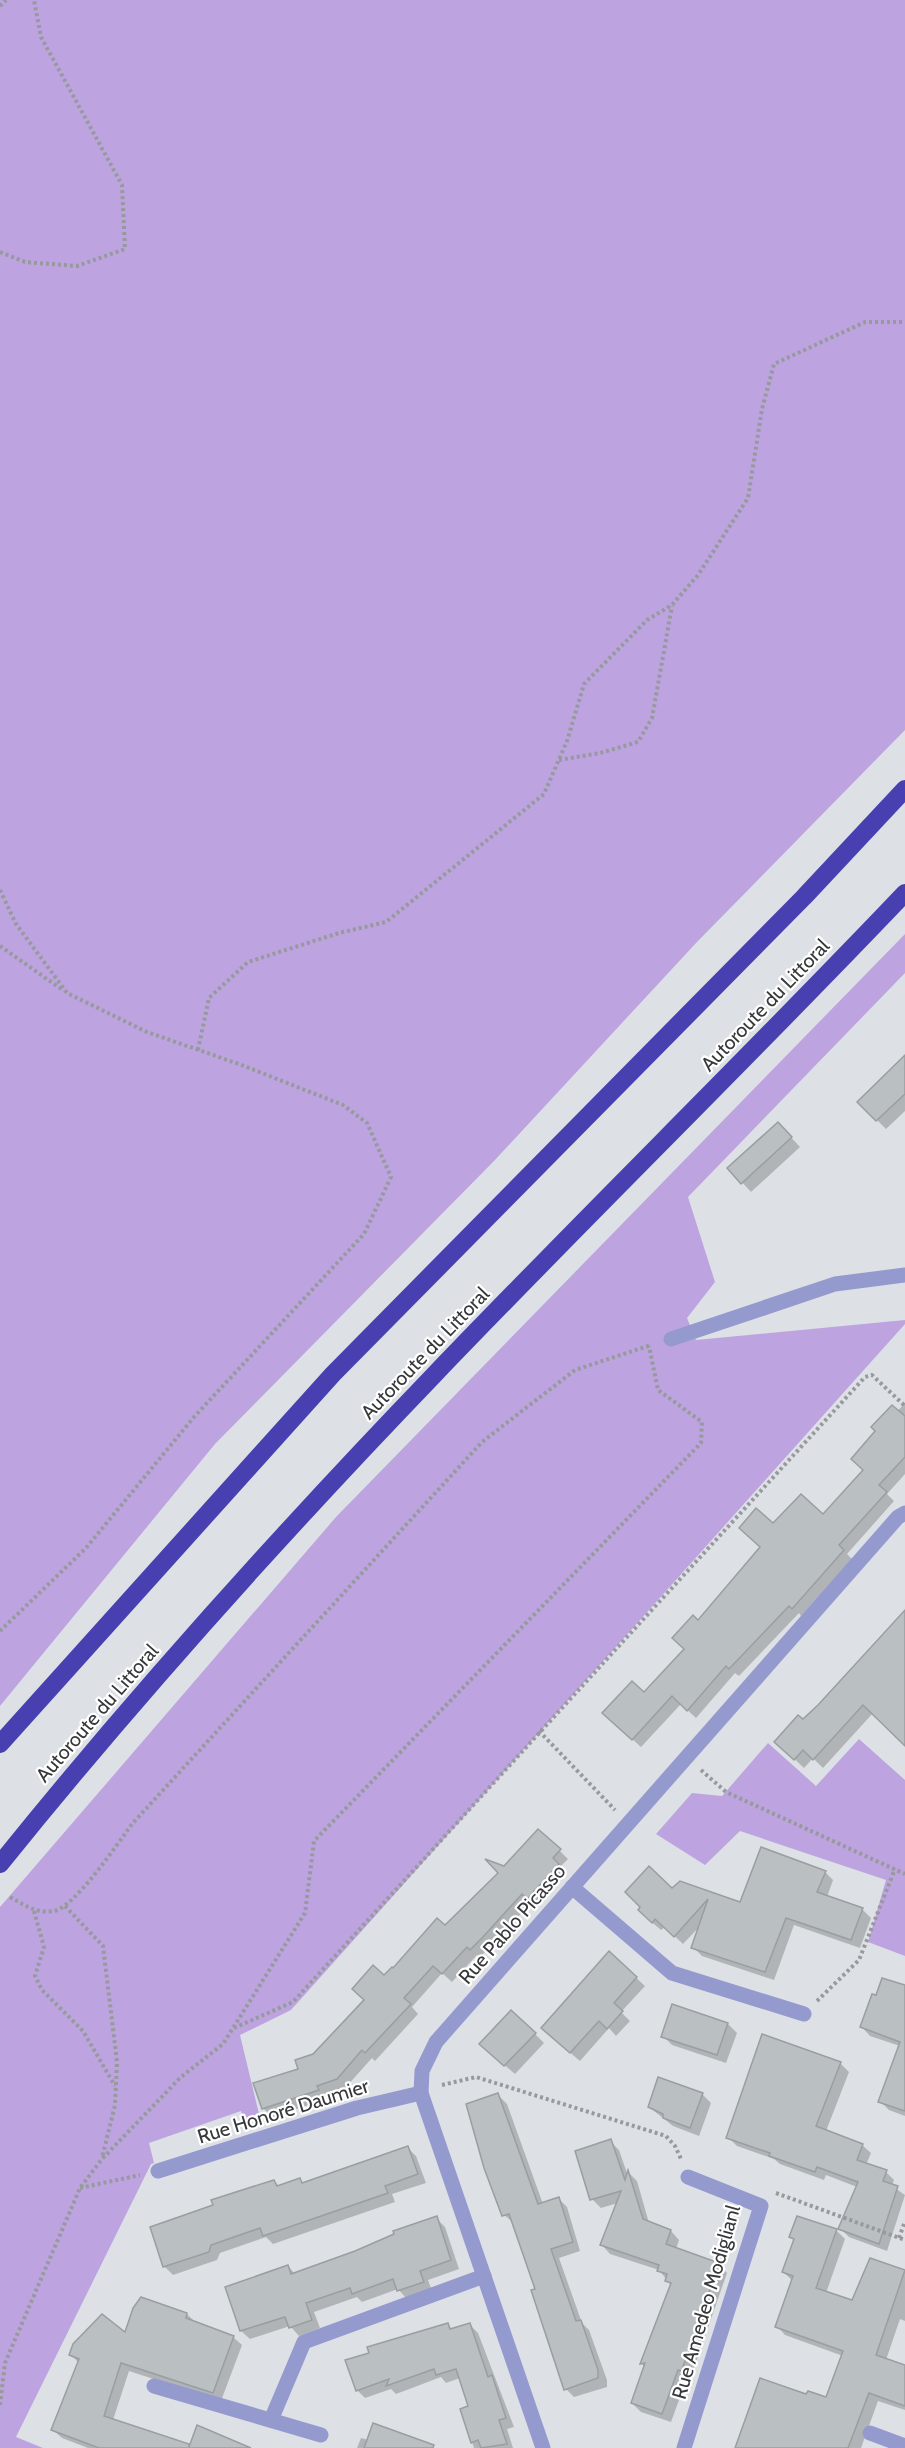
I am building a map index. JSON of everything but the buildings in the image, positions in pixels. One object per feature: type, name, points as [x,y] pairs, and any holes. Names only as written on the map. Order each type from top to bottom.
[{"type":"highway","points":[[0,1744],[333,1374],[804,897],[905,789]]},
{"type":"highway","name":"Autoroute du Littoral","points":[[0,1864],[82,1762],[260,1559],[433,1375],[905,893]]},
{"type":"street","points":[[671,1339],[835,1284],[905,1275]]},
{"type":"street","name":"Rue Pablo Picasso","points":[[543,2448],[421,2093],[422,2071],[436,2042],[898,1517],[905,1513]]},
{"type":"street","points":[[572,1887],[672,1973],[804,2014]]},
{"type":"street","name":"Rue Honoré Daumier","points":[[158,2171],[357,2108],[421,2093]]},
{"type":"street","name":"Rue Amedeo Modiglianl","points":[[684,2448],[760,2206],[688,2177]]},
{"type":"street","points":[[271,2421],[304,2342],[484,2276]]},
{"type":"street","points":[[154,2386],[321,2435]]},
{"type":"street","points":[[870,2433],[905,2446]]},
{"type":"path","points":[[0,6],[6,0]]},
{"type":"path","points":[[0,252],[25,262],[77,266],[126,249],[122,185],[41,37],[34,0]]},
{"type":"path","points":[[198,1050],[209,999],[248,962],[339,933],[386,922],[544,794],[559,760],[584,684],[647,620],[672,605],[698,575],[748,498],[762,409],[774,364],[865,322],[905,322]]},
{"type":"path","points":[[559,760],[600,753],[638,742],[652,718],[672,605]]},
{"type":"path","points":[[0,890],[16,924],[67,993]]},
{"type":"path","points":[[0,946],[67,993],[147,1032],[343,1105],[367,1123],[391,1177],[364,1234],[194,1417],[86,1548],[0,1631]]},
{"type":"path","points":[[10,1897],[34,1910],[54,1911],[65,1906],[91,1878],[132,1824],[482,1442],[575,1371],[671,1339]]},
{"type":"path","points":[[0,2405],[5,2363],[80,2188],[102,2159],[181,2077],[223,2043],[305,1913],[314,1841],[701,1443],[702,1422],[658,1390],[649,1346]]},
{"type":"path","points":[[232,2029],[293,2002],[865,1377],[872,1375],[905,1406]]},
{"type":"path","points":[[539,1731],[628,1824]]},
{"type":"path","points":[[687,1757],[726,1792],[905,1874]]},
{"type":"path","points":[[804,2014],[859,1960],[895,1869]]},
{"type":"path","points":[[65,1906],[103,1946],[117,2062],[115,2105],[102,2159]]},
{"type":"path","points":[[34,1910],[44,1947],[35,1976],[42,1990],[83,2031],[116,2087]]},
{"type":"path","points":[[421,2093],[476,2077],[666,2136],[675,2146],[688,2177]]},
{"type":"path","points":[[80,2188],[158,2171]]},
{"type":"path","points":[[760,2206],[775,2193],[905,2240]]},
{"type":"path","points":[[899,2238],[905,2221]]},
{"type":"shaded area","points":[[0,0],[905,0],[905,730],[697,942],[494,1161],[215,1444],[0,1706]]},
{"type":"shaded area","points":[[905,934],[905,973],[688,1197],[715,1282],[687,1318],[696,1340],[905,1320],[905,1324],[291,2010],[240,2035],[259,2114],[244,2119],[241,2111],[149,2143],[154,2163],[151,2164],[16,2437],[43,2448],[0,2448],[0,1907],[336,1517]]},
{"type":"shaded area","points":[[859,1739],[905,1780],[905,1956],[868,1942],[886,1880],[740,1831],[705,1865],[656,1834],[692,1793],[722,1796],[768,1743],[816,1786]]}]
